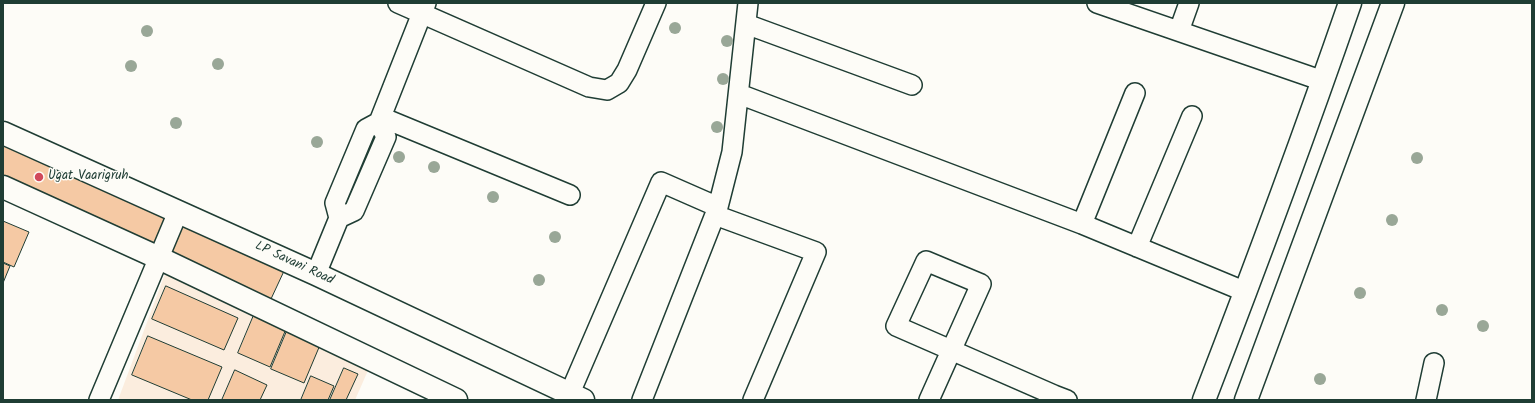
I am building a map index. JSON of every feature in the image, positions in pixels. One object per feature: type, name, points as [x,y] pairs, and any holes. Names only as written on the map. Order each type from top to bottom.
[{"type":"main road","points":[[1204,400],[1246,292],[1350,3]]},
{"type":"main road","points":[[1246,400],[1393,3]]},
{"type":"main road","name":"LP Savani Road","points":[[3,133],[316,274],[577,397]]},
{"type":"main road","points":[[3,187],[159,258],[456,400]]},
{"type":"street","points":[[398,3],[424,8],[588,86],[607,90],[619,83],[627,70],[656,3]]},
{"type":"street","points":[[642,400],[716,211],[732,152],[748,3]]},
{"type":"street","points":[[1098,3],[1323,81]]},
{"type":"street","points":[[1179,31],[1189,3]]},
{"type":"street","points":[[316,274],[339,218],[335,203],[366,129],[380,120],[424,8]]},
{"type":"street","points":[[746,24],[912,85]]},
{"type":"street","points":[[1082,224],[1135,93]]},
{"type":"street","points":[[738,94],[1082,224],[1246,292]]},
{"type":"street","points":[[1137,247],[1192,116]]},
{"type":"street","points":[[380,120],[570,196]]},
{"type":"street","points":[[577,397],[661,182],[716,211],[816,252],[753,400]]},
{"type":"street","points":[[99,400],[178,212]]},
{"type":"street","points":[[928,400],[950,350],[981,284],[926,261],[896,326],[950,350],[1066,400]]},
{"type":"street","points":[[1426,400],[1434,363]]},
{"type":"shaded area","points":[[165,274],[370,366],[355,400],[118,400]]},
{"type":"building","points":[[3,125],[291,256],[264,314],[3,195]]},
{"type":"building","points":[[3,221],[29,232],[14,267],[3,262]]},
{"type":"building","points":[[3,263],[10,266],[3,283]]},
{"type":"building","points":[[166,286],[238,318],[224,350],[152,319]]},
{"type":"building","points":[[254,315],[286,329],[270,367],[238,353]]},
{"type":"building","points":[[287,331],[320,345],[304,383],[271,369]]},
{"type":"building","points":[[148,336],[222,367],[208,400],[192,400],[132,375]]},
{"type":"building","points":[[344,368],[358,374],[346,400],[330,400]]},
{"type":"building","points":[[235,370],[267,385],[260,400],[222,400]]},
{"type":"building","points":[[311,376],[334,386],[328,400],[301,400]]},
{"type":"place","name":"Ugat Vaarigruh","points":[[39,177]]}]
